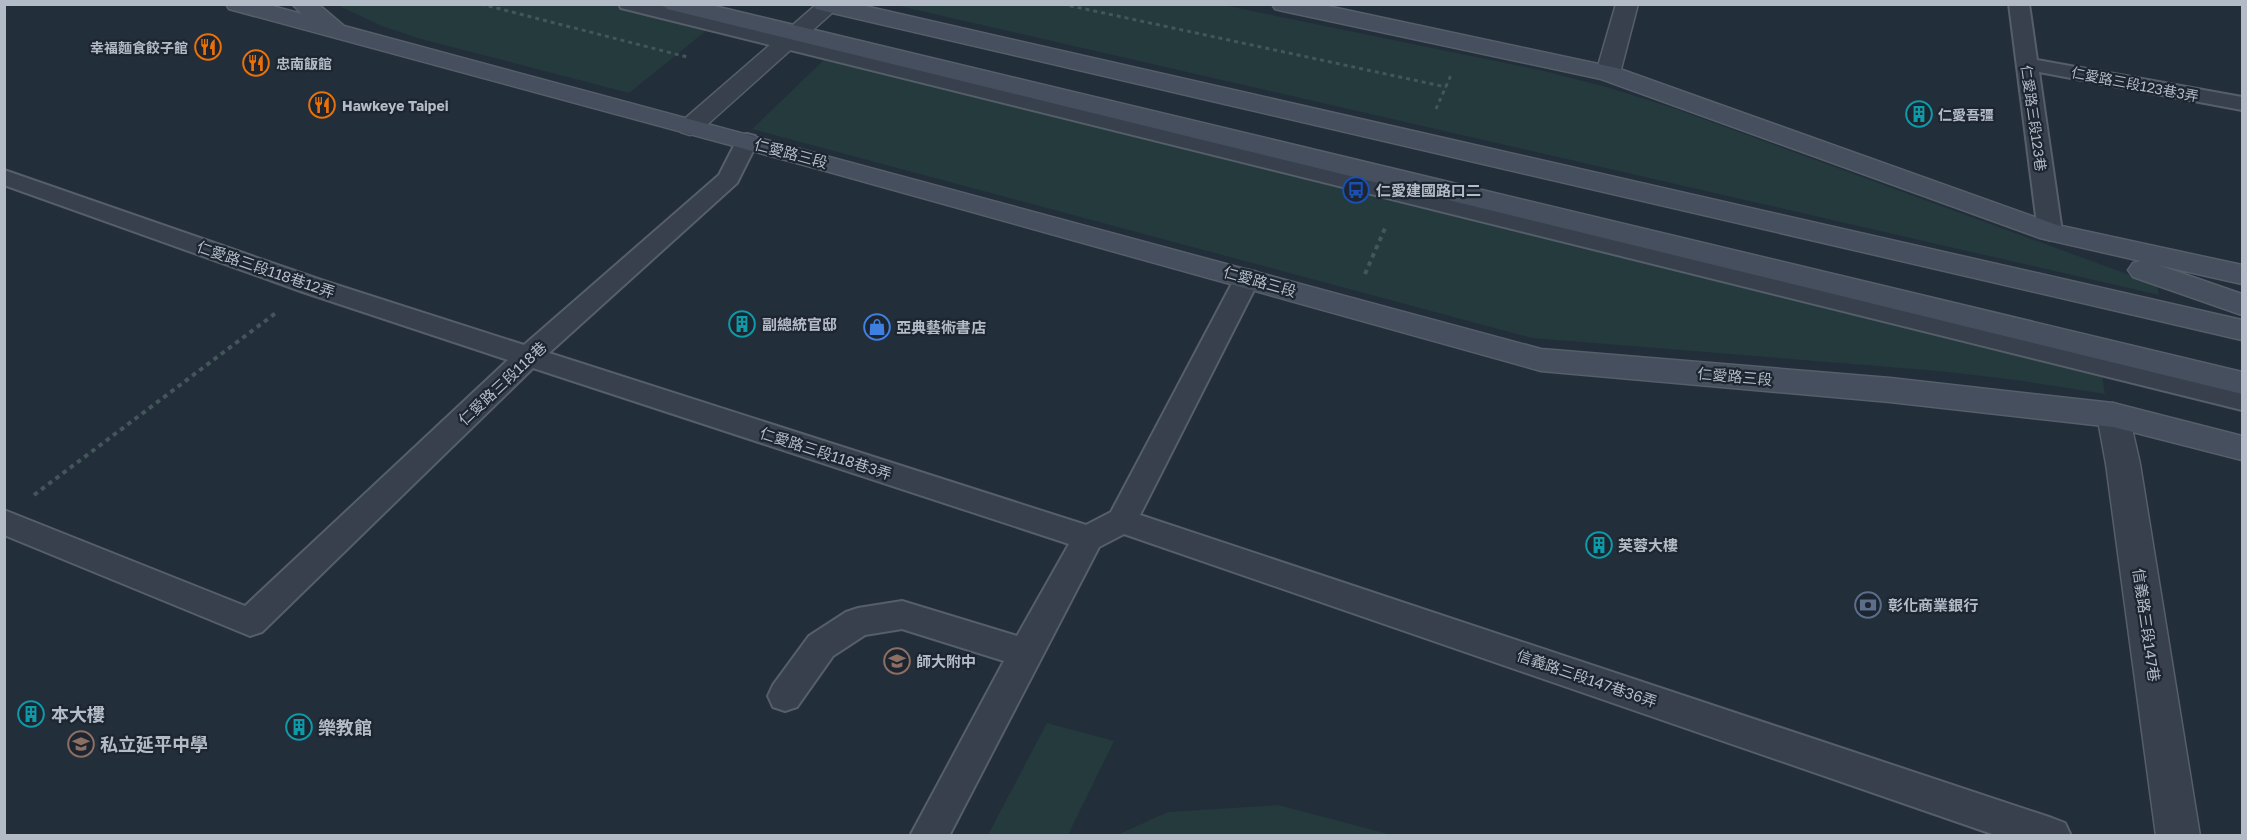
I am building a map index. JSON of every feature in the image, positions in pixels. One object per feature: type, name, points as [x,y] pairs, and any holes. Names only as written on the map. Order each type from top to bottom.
[{"type":"main road","points":[[237,4],[336,31]]},
{"type":"main road","name":"仁愛路三段","points":[[303,4],[336,31],[747,141],[1541,360],[1890,390],[2113,415],[2242,448]]},
{"type":"main road","points":[[675,4],[790,39],[2242,383]]},
{"type":"main road","points":[[828,5],[2242,330]]},
{"type":"main road","points":[[1283,5],[1608,73],[2050,232],[2092,253],[2242,305]]},
{"type":"main road","points":[[2050,232],[2242,274]]},
{"type":"street","points":[[1608,73],[1627,4]]},
{"type":"street","points":[[690,127],[828,5]]},
{"type":"street","name":"信義路三段147巷","points":[[2113,415],[2123,464],[2178,836]]},
{"type":"lane","points":[[628,4],[790,39],[2242,400]]},
{"type":"lane","name":"仁愛路三段123巷","points":[[2019,4],[2050,232]]},
{"type":"lane","name":"仁愛路三段123巷3弄","points":[[2027,64],[2242,105]]},
{"type":"lane","name":"仁愛路三段118巷","points":[[4,522],[250,622],[528,357],[729,178],[747,141]]},
{"type":"lane","name":"仁愛路三段118巷12弄","points":[[4,177],[312,286],[528,357]]},
{"type":"lane","points":[[929,836],[1088,538],[1122,521],[1246,278]]},
{"type":"lane","name":"仁愛路三段118巷3弄","points":[[528,357],[1088,538]]},
{"type":"lane","name":"信義路三段147巷36弄","points":[[1122,521],[2052,836]]},
{"type":"lane","points":[[784,696],[821,646],[858,622],[902,615],[1025,653]]},
{"type":"path","points":[[481,4],[687,57]]},
{"type":"path","points":[[1062,4],[1446,87]]},
{"type":"path","points":[[1434,114],[1454,67]]},
{"type":"path","points":[[1364,276],[1388,221]]},
{"type":"path","points":[[32,496],[312,286]]},
{"type":"green space","points":[[626,4],[712,26],[629,93],[421,39],[382,26],[337,5]]},
{"type":"green space","points":[[895,5],[1223,5],[1544,71],[1610,88],[1676,109],[2157,285],[2159,295]]},
{"type":"green space","points":[[829,55],[2100,364],[2105,394],[1939,371],[1532,338],[752,129]]},
{"type":"green space","points":[[1047,723],[1114,741],[1068,835],[988,835]]},
{"type":"green space","points":[[1278,805],[1392,835],[1117,835],[1168,812]]},
{"type":"place","name":"幸福麵食餃子館","points":[[208,47]]},
{"type":"place","name":"忠南飯館","points":[[256,63]]},
{"type":"place","name":"Hawkeye Taipei","points":[[322,105]]},
{"type":"place","name":"仁愛吾彊","points":[[1919,114]]},
{"type":"place","name":"仁愛建國路口二","points":[[1356,190]]},
{"type":"place","name":"副總統官邸","points":[[742,324]]},
{"type":"place","name":"亞典藝術書店","points":[[877,327]]},
{"type":"place","name":"芙蓉大樓","points":[[1599,545]]},
{"type":"place","name":"彰化商業銀行","points":[[1868,605]]},
{"type":"place","name":"師大附中","points":[[897,661]]},
{"type":"place","name":"本大樓","points":[[31,714]]},
{"type":"place","name":"樂教館","points":[[299,727]]},
{"type":"place","name":"私立延平中學","points":[[81,744]]}]
